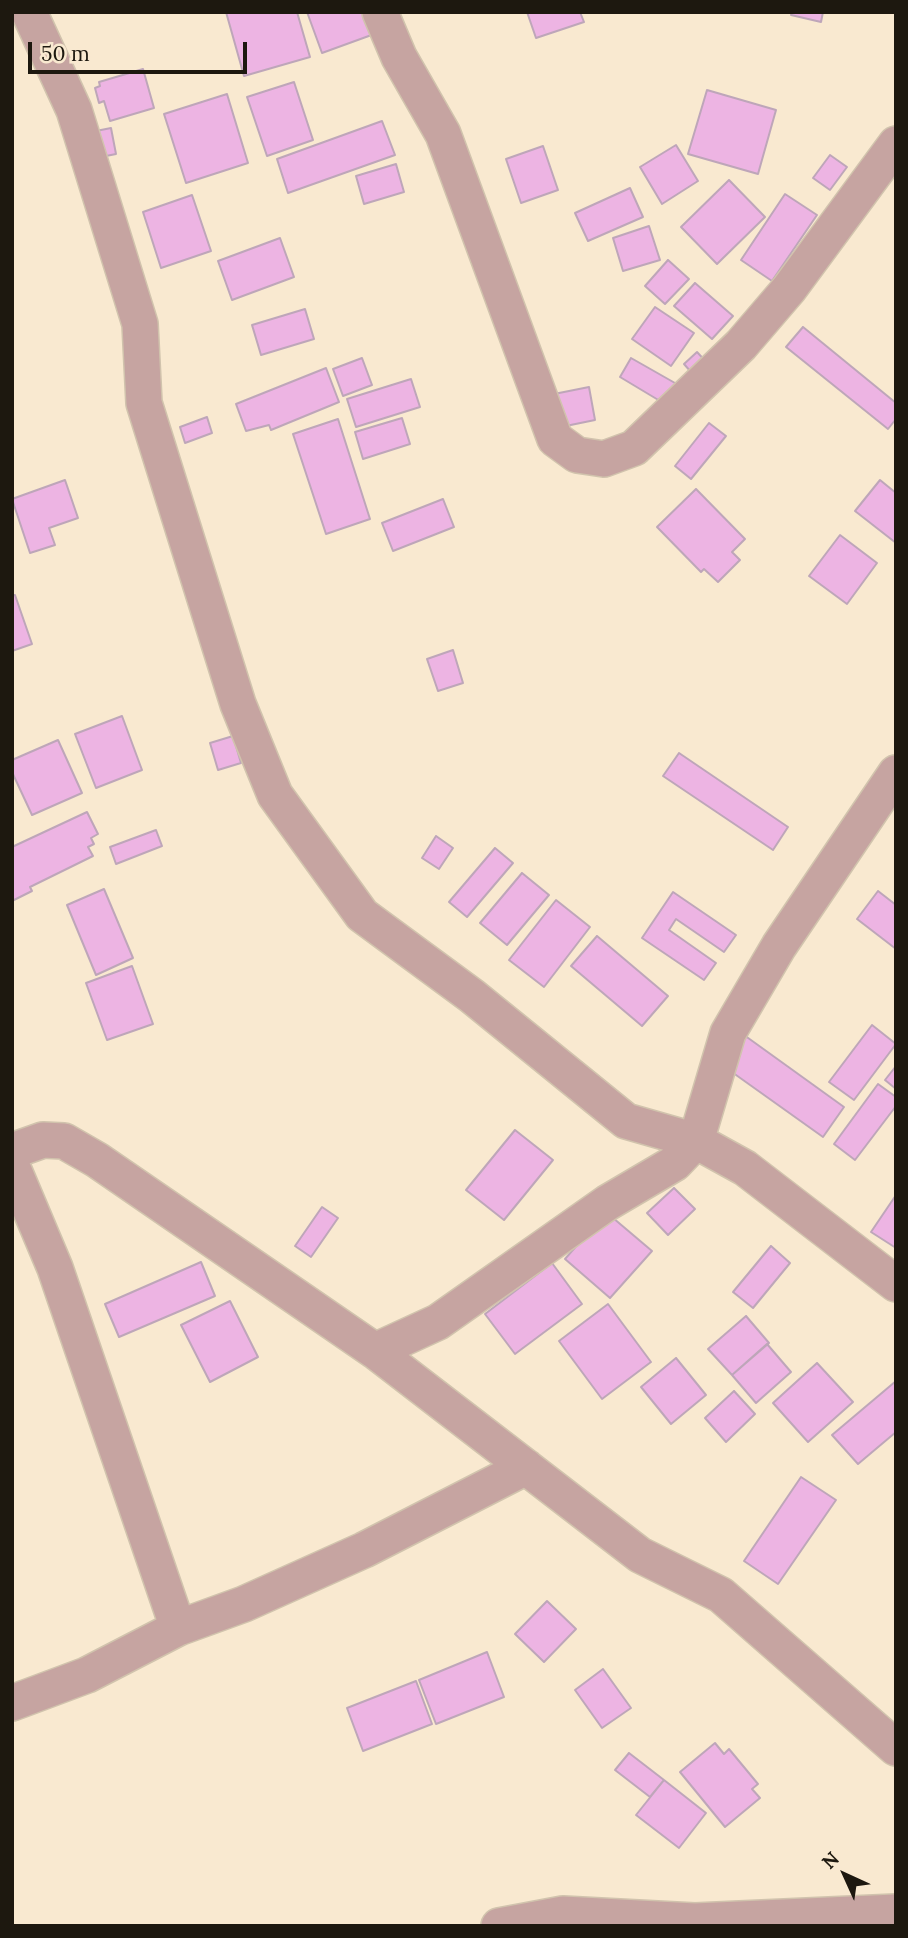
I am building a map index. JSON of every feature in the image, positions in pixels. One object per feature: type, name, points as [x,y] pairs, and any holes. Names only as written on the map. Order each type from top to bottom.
[{"type":"street","points":[[29,12],[74,110],[140,324],[144,403],[230,680],[275,795],[362,915],[472,996],[626,1121],[696,1142],[745,1168],[896,1284]]},
{"type":"street","points":[[380,12],[399,57],[443,134],[555,439],[577,455],[604,459],[634,448],[741,345],[789,289],[896,144]]},
{"type":"street","points":[[375,1352],[438,1322],[607,1203],[676,1163],[696,1142],[728,1033],[779,946],[896,774]]},
{"type":"street","points":[[12,1152],[43,1140],[64,1141],[97,1160],[375,1352],[640,1555],[721,1595],[896,1748]]},
{"type":"street","points":[[12,1166],[55,1268],[178,1628]]},
{"type":"street","points":[[12,1703],[88,1675],[178,1628],[244,1604],[364,1550],[526,1467]]},
{"type":"street","points":[[499,1926],[563,1914],[695,1922],[896,1912]]},
{"type":"building","points":[[226,12],[297,12],[310,57],[244,76]]},
{"type":"building","points":[[307,12],[370,12],[377,33],[322,53]]},
{"type":"building","points":[[527,12],[580,12],[584,22],[536,38]]},
{"type":"building","points":[[792,12],[823,12],[821,22],[791,15]]},
{"type":"building","points":[[143,69],[154,108],[110,121],[104,101],[99,103],[95,88],[100,86],[99,82]]},
{"type":"building","points":[[294,82],[313,140],[267,156],[247,97]]},
{"type":"building","points":[[707,90],[776,110],[758,174],[688,154]]},
{"type":"building","points":[[227,94],[248,163],[186,183],[164,114]]},
{"type":"building","points":[[382,121],[395,155],[288,193],[277,159]]},
{"type":"building","points":[[111,128],[116,154],[96,158],[91,132]]},
{"type":"building","points":[[676,145],[698,181],[662,204],[640,167]]},
{"type":"building","points":[[543,146],[558,190],[521,203],[506,159]]},
{"type":"building","points":[[830,155],[847,167],[830,190],[813,178]]},
{"type":"building","points":[[396,164],[404,192],[364,204],[356,176]]},
{"type":"building","points":[[729,180],[765,217],[717,264],[681,227]]},
{"type":"building","points":[[630,188],[643,217],[588,241],[575,213]]},
{"type":"building","points":[[785,194],[817,215],[772,281],[741,260]]},
{"type":"building","points":[[192,195],[211,251],[161,268],[143,212]]},
{"type":"building","points":[[649,226],[660,260],[623,271],[613,238]]},
{"type":"building","points":[[280,238],[294,277],[232,300],[218,261]]},
{"type":"building","points":[[668,260],[689,279],[665,304],[645,286]]},
{"type":"building","points":[[695,283],[733,316],[712,339],[674,306]]},
{"type":"building","points":[[655,307],[694,333],[671,366],[632,339]]},
{"type":"building","points":[[305,309],[314,339],[261,355],[252,325]]},
{"type":"building","points":[[803,327],[896,403],[896,419],[888,429],[786,347]]},
{"type":"building","points":[[697,352],[711,367],[698,380],[684,364]]},
{"type":"building","points":[[362,358],[372,385],[343,396],[333,369]]},
{"type":"building","points":[[631,358],[682,387],[670,407],[620,377]]},
{"type":"building","points":[[326,368],[339,402],[271,430],[269,425],[246,431],[236,404]]},
{"type":"building","points":[[411,379],[420,407],[356,427],[347,399]]},
{"type":"building","points":[[589,387],[595,420],[556,428],[549,395]]},
{"type":"building","points":[[207,417],[212,433],[185,443],[180,427]]},
{"type":"building","points":[[402,418],[410,444],[363,459],[355,432]]},
{"type":"building","points":[[338,419],[370,519],[326,534],[293,434]]},
{"type":"building","points":[[709,423],[726,436],[691,479],[675,466]]},
{"type":"building","points":[[65,480],[78,518],[49,528],[55,545],[30,553],[12,499]]},
{"type":"building","points":[[880,480],[896,493],[896,543],[855,511]]},
{"type":"building","points":[[696,489],[745,539],[732,552],[740,560],[718,582],[704,569],[701,572],[657,527]]},
{"type":"building","points":[[443,499],[454,527],[393,551],[382,523]]},
{"type":"building","points":[[840,535],[877,563],[847,604],[809,576]]},
{"type":"building","points":[[12,595],[15,595],[32,644],[12,651]]},
{"type":"building","points":[[453,650],[463,683],[438,691],[427,659]]},
{"type":"building","points":[[122,716],[142,770],[96,788],[75,734]]},
{"type":"building","points":[[233,736],[241,763],[218,770],[210,743]]},
{"type":"building","points":[[58,740],[82,793],[32,815],[12,772],[12,760]]},
{"type":"building","points":[[679,753],[788,827],[773,850],[663,776]]},
{"type":"building","points":[[87,812],[98,834],[91,838],[94,844],[88,847],[93,856],[30,887],[32,891],[12,901],[12,847]]},
{"type":"building","points":[[156,830],[162,846],[116,864],[110,847]]},
{"type":"building","points":[[436,836],[453,848],[439,869],[422,858]]},
{"type":"building","points":[[495,848],[513,863],[467,917],[449,902]]},
{"type":"building","points":[[522,873],[549,895],[507,945],[480,923]]},
{"type":"building","points":[[104,889],[133,958],[96,975],[67,905]]},
{"type":"building","points":[[878,891],[896,905],[896,949],[857,919]]},
{"type":"building","points":[[673,892],[736,935],[724,952],[676,919],[669,930],[716,963],[704,980],[642,938]]},
{"type":"building","points":[[556,900],[590,927],[544,987],[509,960]]},
{"type":"building","points":[[597,936],[668,996],[642,1026],[571,966]]},
{"type":"building","points":[[132,966],[153,1024],[107,1040],[86,983]]},
{"type":"building","points":[[872,1025],[896,1044],[854,1100],[829,1082]]},
{"type":"building","points":[[744,1035],[844,1107],[823,1137],[722,1065]]},
{"type":"building","points":[[896,1066],[896,1089],[885,1080]]},
{"type":"building","points":[[878,1084],[896,1097],[896,1106],[855,1160],[834,1144]]},
{"type":"building","points":[[515,1130],[553,1160],[504,1220],[466,1190]]},
{"type":"building","points":[[674,1188],[695,1209],[668,1235],[647,1213]]},
{"type":"building","points":[[896,1195],[896,1248],[871,1232]]},
{"type":"building","points":[[322,1207],[338,1218],[311,1257],[295,1246]]},
{"type":"building","points":[[606,1212],[652,1251],[610,1298],[565,1259]]},
{"type":"building","points":[[771,1246],[790,1263],[753,1308],[733,1292]]},
{"type":"building","points":[[201,1262],[215,1296],[119,1337],[105,1304]]},
{"type":"building","points":[[552,1263],[582,1304],[515,1354],[485,1314]]},
{"type":"building","points":[[230,1301],[258,1357],[210,1382],[181,1325]]},
{"type":"building","points":[[608,1304],[651,1362],[602,1399],[559,1341]]},
{"type":"building","points":[[746,1316],[769,1343],[732,1375],[708,1349]]},
{"type":"building","points":[[767,1344],[791,1372],[756,1403],[732,1375]]},
{"type":"building","points":[[676,1358],[706,1395],[671,1424],[641,1387]]},
{"type":"building","points":[[817,1363],[853,1402],[808,1442],[773,1403]]},
{"type":"building","points":[[896,1381],[896,1432],[858,1464],[832,1435]]},
{"type":"building","points":[[734,1391],[755,1414],[726,1442],[705,1418]]},
{"type":"building","points":[[801,1477],[836,1500],[778,1584],[744,1561]]},
{"type":"building","points":[[547,1601],[576,1629],[544,1662],[515,1634]]},
{"type":"building","points":[[487,1652],[504,1697],[436,1724],[419,1680]]},
{"type":"building","points":[[603,1669],[631,1708],[602,1728],[575,1690]]},
{"type":"building","points":[[416,1681],[432,1724],[363,1751],[347,1708]]},
{"type":"building","points":[[715,1743],[724,1754],[729,1749],[758,1784],[752,1789],[760,1798],[725,1827],[680,1772]]},
{"type":"building","points":[[629,1753],[664,1780],[650,1797],[615,1770]]},
{"type":"building","points":[[664,1780],[706,1813],[679,1848],[636,1815]]}]
